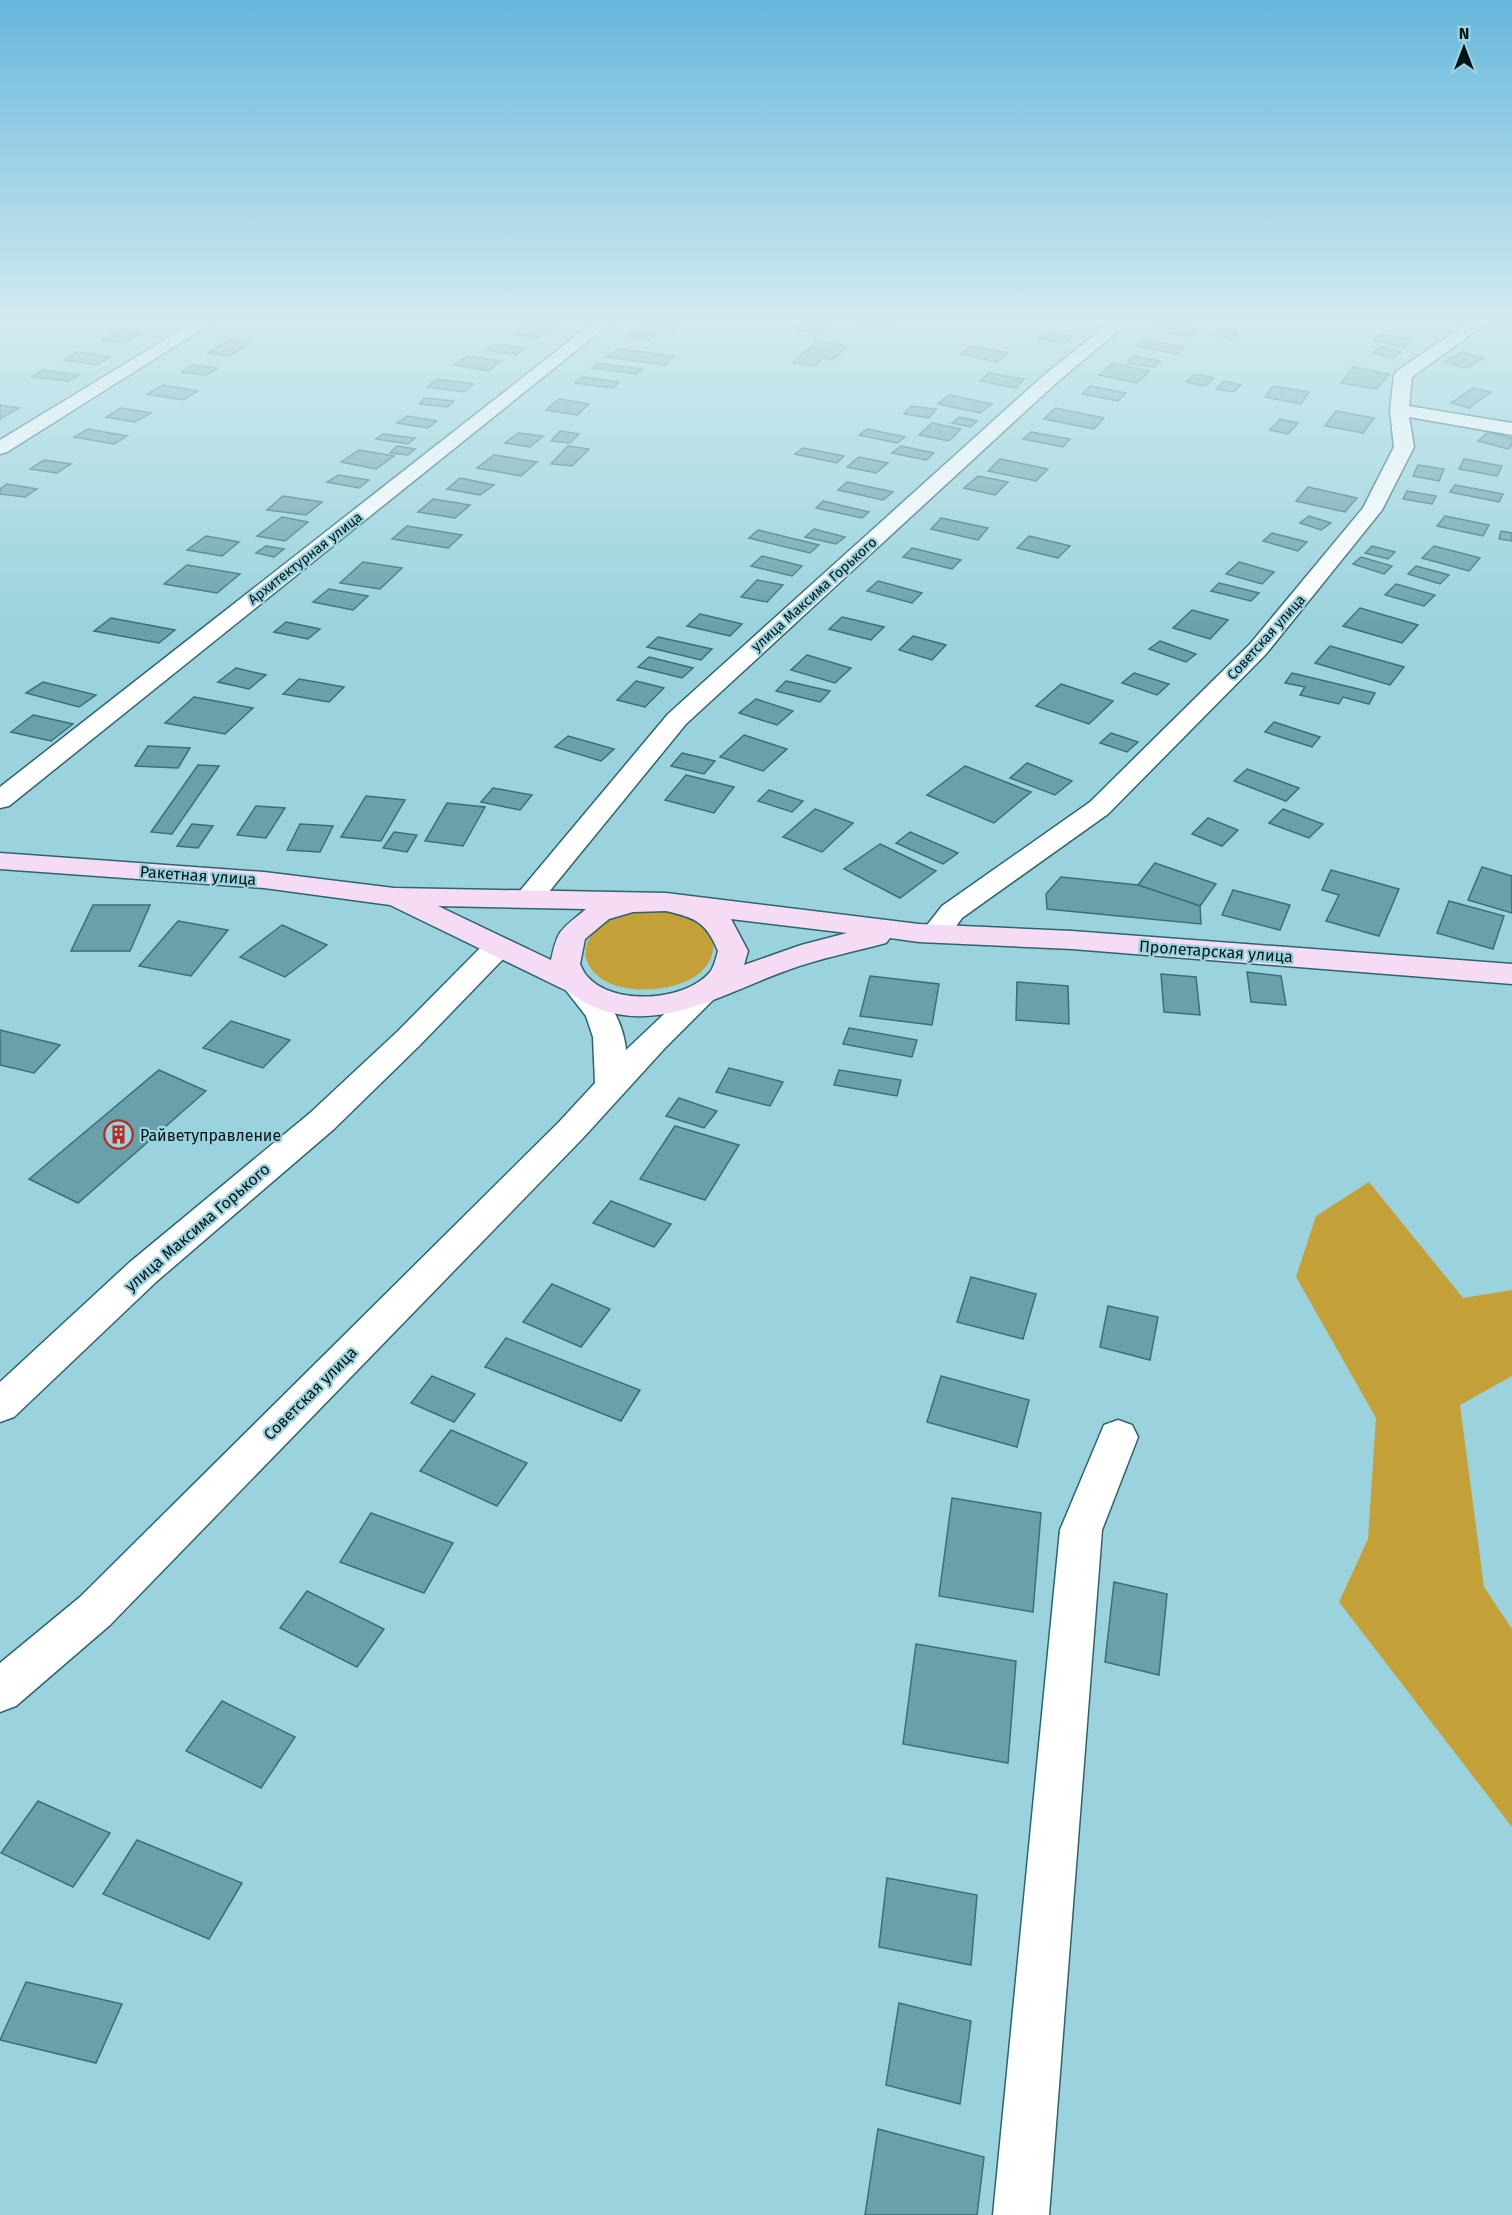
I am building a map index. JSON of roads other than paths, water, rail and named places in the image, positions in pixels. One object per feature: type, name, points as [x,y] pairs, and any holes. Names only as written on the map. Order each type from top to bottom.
[{"type":"main road","name":"Ракетная улица","points":[[0,861],[264,880],[394,897],[666,902]]},
{"type":"main road","name":"Ракетная улица","points":[[394,897],[576,984]]},
{"type":"main road","name":"Пролетарская улица","points":[[666,902],[927,934],[1072,940],[1512,974]]},
{"type":"main road","points":[[666,902],[699,910],[722,926],[733,951],[724,976],[708,990],[686,1000],[659,1006],[631,1006],[600,999],[576,984],[565,964],[571,936],[599,913],[631,903],[666,902]]},
{"type":"main road","name":"Пролетарская улица","points":[[708,990],[762,968],[825,948],[873,937],[927,934]]},
{"type":"street","points":[[0,448],[45,420]]},
{"type":"street","name":"Архитектурная улица","points":[[0,800],[479,420]]},
{"type":"street","name":"улица Максима Горького","points":[[529,898],[677,719],[1005,420]]},
{"type":"street","name":"Советская улица","points":[[927,934],[952,912],[1099,808],[1258,650],[1372,510],[1404,447],[1400,420]]},
{"type":"street","points":[[1461,420],[1512,429]]},
{"type":"street","name":"улица Максима Горького","points":[[0,1406],[143,1272],[322,1120],[409,1038],[498,947]]},
{"type":"street","points":[[576,984],[600,1013],[609,1036],[612,1086]]},
{"type":"street","name":"Советская улица","points":[[0,1691],[95,1611],[612,1086],[649,1044],[680,1013],[708,990]]},
{"type":"street","points":[[1021,2215],[1081,1530],[1118,1437]]},
{"type":"place","name":"Райветуправление","points":[[119,1135]]}]
